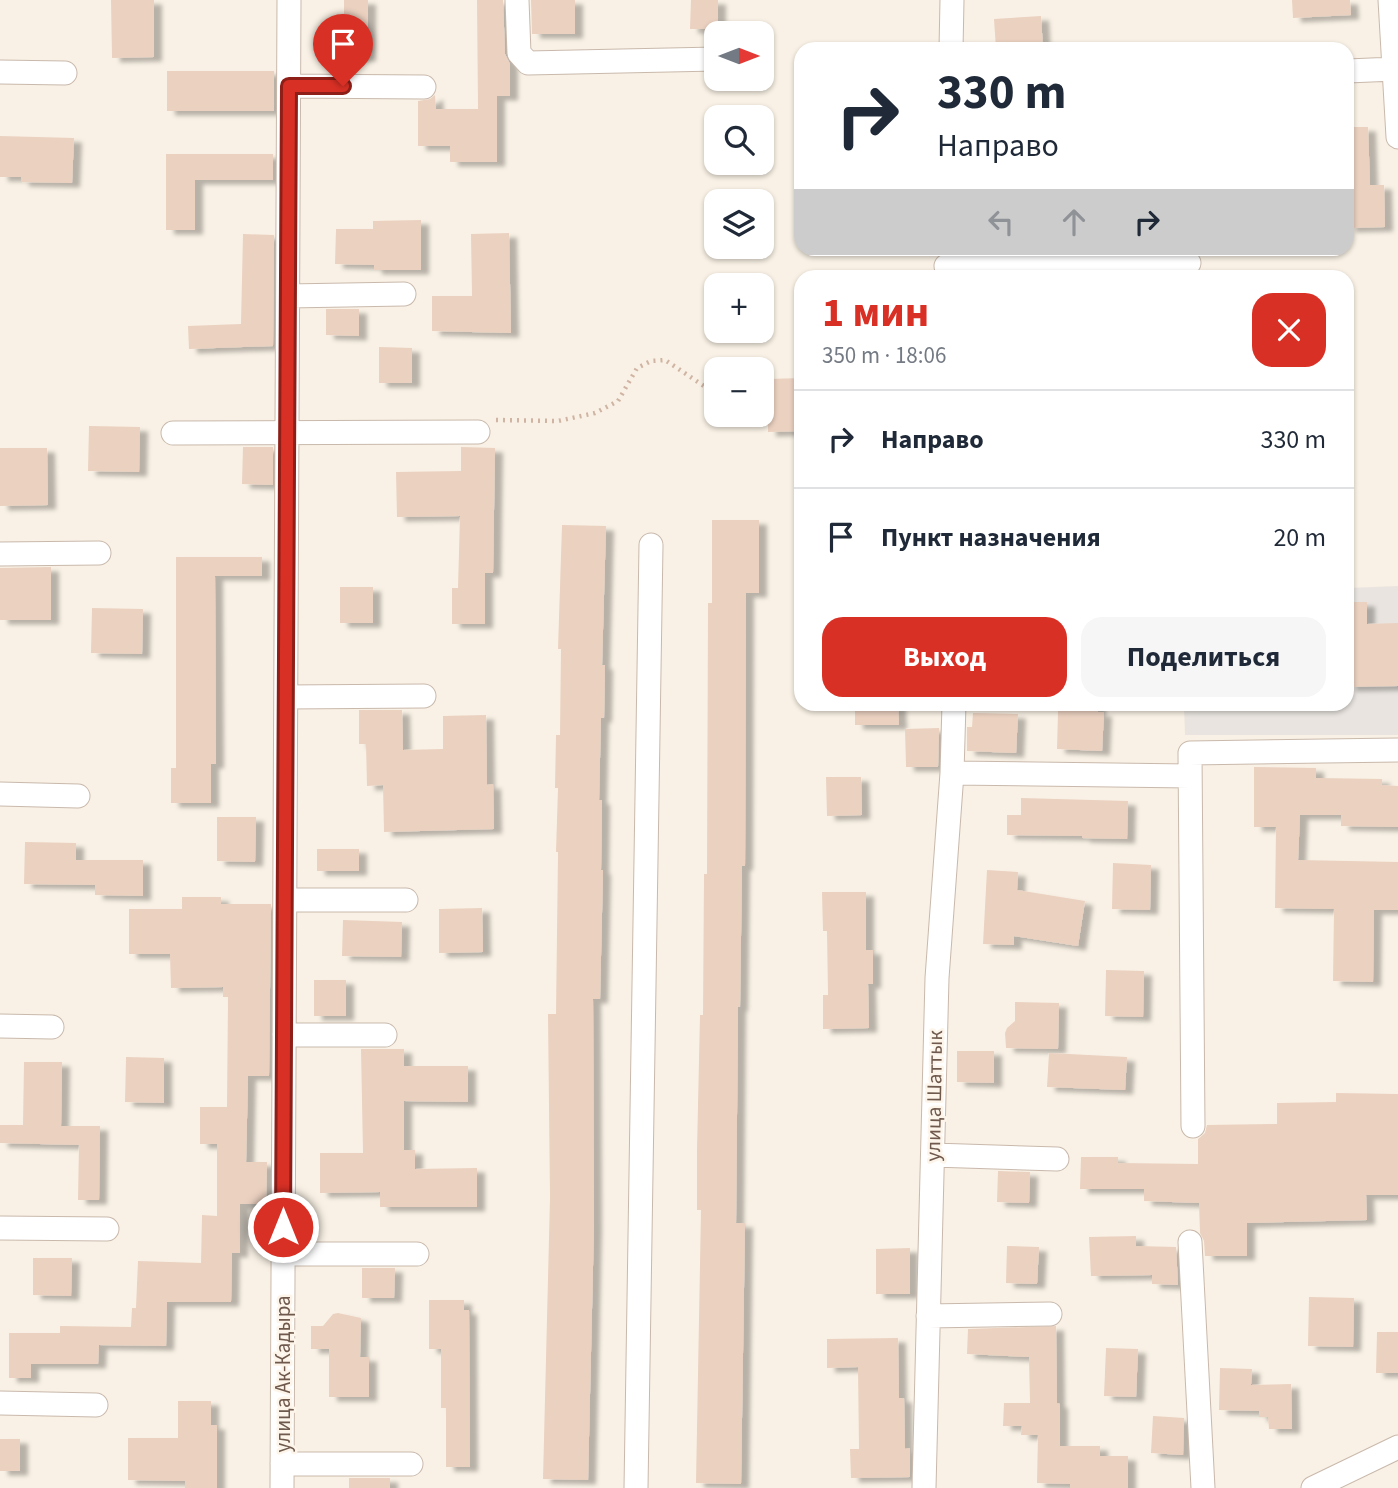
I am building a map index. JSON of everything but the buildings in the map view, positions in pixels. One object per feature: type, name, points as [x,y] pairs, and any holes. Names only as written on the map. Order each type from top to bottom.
[{"type":"street","name":"улица Ак-Кадыра","points":[[282,1488],[289,0]]},
{"type":"street","points":[[517,0],[519,53],[528,63],[704,59]]},
{"type":"street","points":[[951,42],[952,0]]},
{"type":"street","points":[[1390,0],[1398,137]]},
{"type":"street","points":[[1354,71],[1394,69]]},
{"type":"street","points":[[0,72],[65,73]]},
{"type":"street","points":[[289,86],[424,87]]},
{"type":"street","points":[[946,264],[1189,263]]},
{"type":"street","points":[[288,296],[404,294]]},
{"type":"street","points":[[173,433],[287,435],[478,432]]},
{"type":"street","points":[[636,1488],[651,545]]},
{"type":"street","points":[[0,554],[99,553]]},
{"type":"street","points":[[286,697],[424,696]]},
{"type":"street","name":"улица Шаттык","points":[[923,1488],[937,978],[954,711]]},
{"type":"street","points":[[1193,1126],[1190,754],[1398,750]]},
{"type":"street","points":[[952,773],[1190,776]]},
{"type":"street","points":[[0,794],[78,796]]},
{"type":"street","points":[[285,900],[406,900]]},
{"type":"street","points":[[0,1027],[52,1027]]},
{"type":"street","points":[[284,1035],[385,1035]]},
{"type":"street","points":[[933,1155],[1057,1159]]},
{"type":"street","points":[[0,1228],[107,1229]]},
{"type":"street","points":[[1190,1242],[1203,1488]]},
{"type":"street","points":[[283,1254],[417,1254]]},
{"type":"street","points":[[928,1316],[1050,1314]]},
{"type":"street","points":[[0,1403],[96,1405]]},
{"type":"street","points":[[1323,1486],[1398,1447]]},
{"type":"street","points":[[282,1464],[411,1464]]},
{"type":"path","points":[[478,432],[484,420],[558,421],[595,413],[618,401],[637,368],[651,361],[665,360],[704,386]]},
{"type":"shaded area","points":[[1398,586],[1398,735],[1185,735],[1184,711],[1354,711],[1354,588]]},
{"type":"route","points":[[283,1227],[289,86],[343,86]]}]
